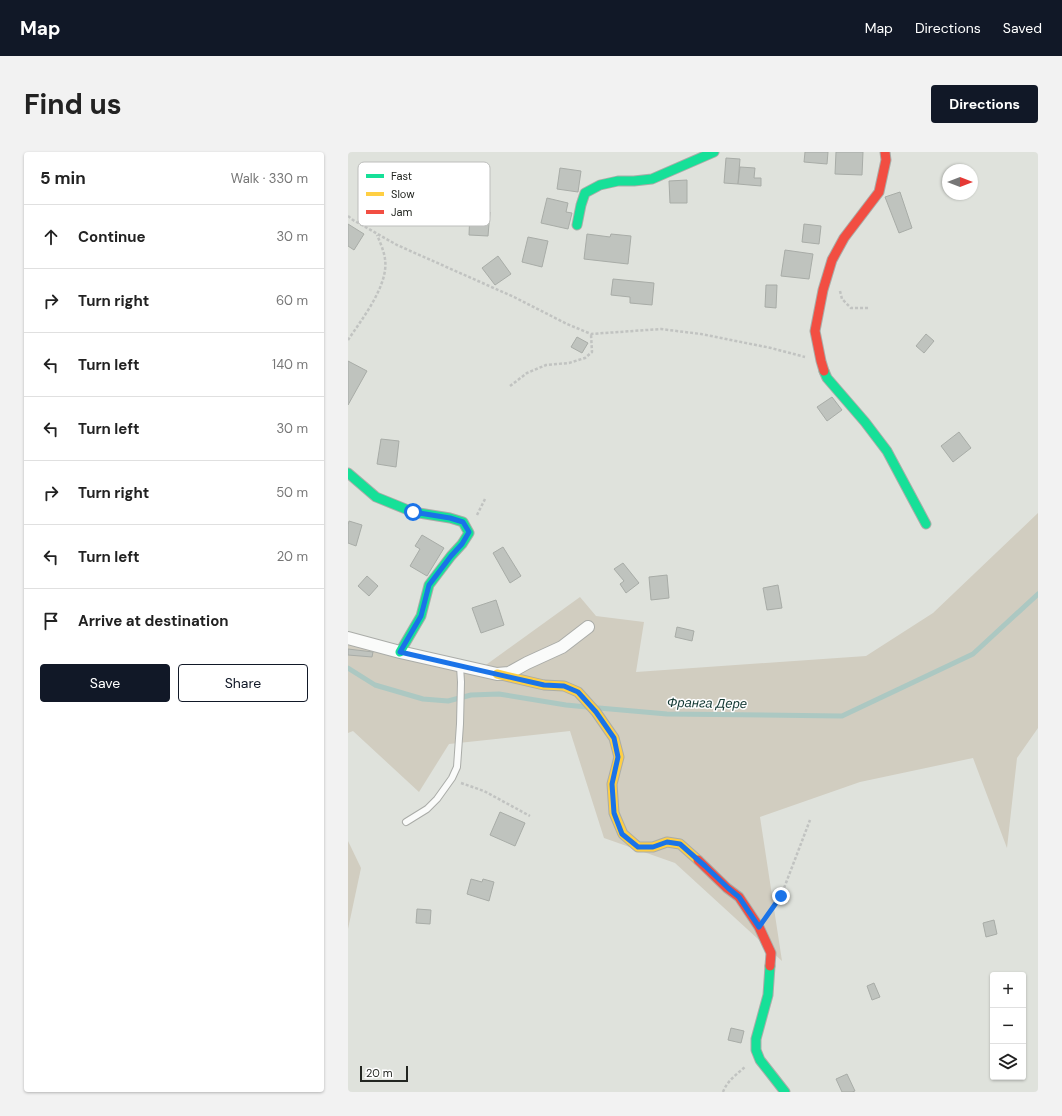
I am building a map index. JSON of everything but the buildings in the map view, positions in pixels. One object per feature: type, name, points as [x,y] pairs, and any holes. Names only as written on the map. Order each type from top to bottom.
[{"type":"street","points":[[576,225],[586,193],[600,185],[618,181],[652,179],[714,152]]},
{"type":"street","points":[[885,152],[886,160],[879,192],[844,238],[832,260],[823,290],[815,331],[821,361],[827,378],[866,422],[887,451],[926,524]]},
{"type":"street","points":[[348,473],[376,496],[413,512],[450,518],[463,522],[469,532],[462,544],[429,585],[421,616],[400,652]]},
{"type":"street","points":[[497,674],[509,673],[562,647],[588,627]]},
{"type":"street","points":[[348,638],[400,652],[544,685],[564,686],[578,692],[596,712],[614,738],[618,757],[612,784],[614,813],[622,834],[638,847],[653,847],[667,842],[680,844],[739,897],[759,927],[771,953],[768,995],[756,1039],[756,1050],[760,1060],[785,1092]]},
{"type":"lane","points":[[406,822],[427,809],[437,799],[452,778],[457,767],[461,689],[460,666]]},
{"type":"path","points":[[348,216],[358,223]]},
{"type":"path","points":[[363,226],[397,245],[591,334],[661,329],[701,334],[771,348],[821,361]]},
{"type":"path","points":[[348,340],[372,304],[384,278],[385,259],[377,234]]},
{"type":"path","points":[[839,288],[842,299],[852,308],[870,308]]},
{"type":"path","points":[[510,386],[527,373],[546,365],[569,363],[585,358],[592,352],[591,334]]},
{"type":"path","points":[[452,778],[464,785],[484,791],[530,816]]},
{"type":"path","points":[[759,927],[781,896],[810,820]]},
{"type":"path","points":[[724,1092],[725,1087],[734,1076],[750,1063],[760,1060]]},
{"type":"shaded area","points":[[1038,513],[1038,728],[1017,758],[1007,848],[973,758],[860,782],[760,817],[782,961],[675,863],[604,838],[570,731],[449,744],[419,792],[353,731],[348,733],[348,643],[472,675],[580,597],[596,616],[644,622],[636,672],[866,656],[933,613]]},
{"type":"shaded area","points":[[348,841],[361,868],[348,929]]},
{"type":"waterway","name":"Франга Дере","points":[[599,708],[667,714],[842,716],[973,654],[1038,594]]},
{"type":"waterway","name":"Франга Дере","points":[[348,668],[375,685],[423,699],[448,701],[471,695],[499,694],[587,707]]},
{"type":"traffic: fast","points":[[577,225],[585,193],[600,185],[618,181],[652,179],[714,152]]},
{"type":"traffic: fast","points":[[824,371],[827,378],[865,422],[887,451],[926,524]]},
{"type":"traffic: fast","points":[[348,473],[376,497],[413,512],[450,518],[463,522],[469,533],[429,585],[421,616],[400,652]]},
{"type":"traffic: fast","points":[[770,966],[768,995],[756,1039],[756,1050],[760,1060],[785,1092]]},
{"type":"traffic: slow","points":[[497,674],[544,685],[564,686],[578,692],[596,712],[614,738],[619,757],[612,784],[614,813],[623,834],[638,847],[653,847],[667,842],[680,844],[698,860]]},
{"type":"traffic: jam","points":[[824,371],[815,331],[823,290],[832,260],[844,238],[879,192],[886,160],[885,152]]},
{"type":"traffic: jam","points":[[698,860],[727,888],[739,897],[759,927],[771,953],[770,966]]},
{"type":"route","points":[[413,512],[450,518],[463,522],[469,532],[462,544],[429,585],[421,616],[400,652],[544,685],[564,686],[578,692],[596,712],[614,738],[618,757],[612,784],[614,813],[622,834],[638,847],[653,847],[667,842],[680,844],[739,897],[759,927],[781,896]]}]
